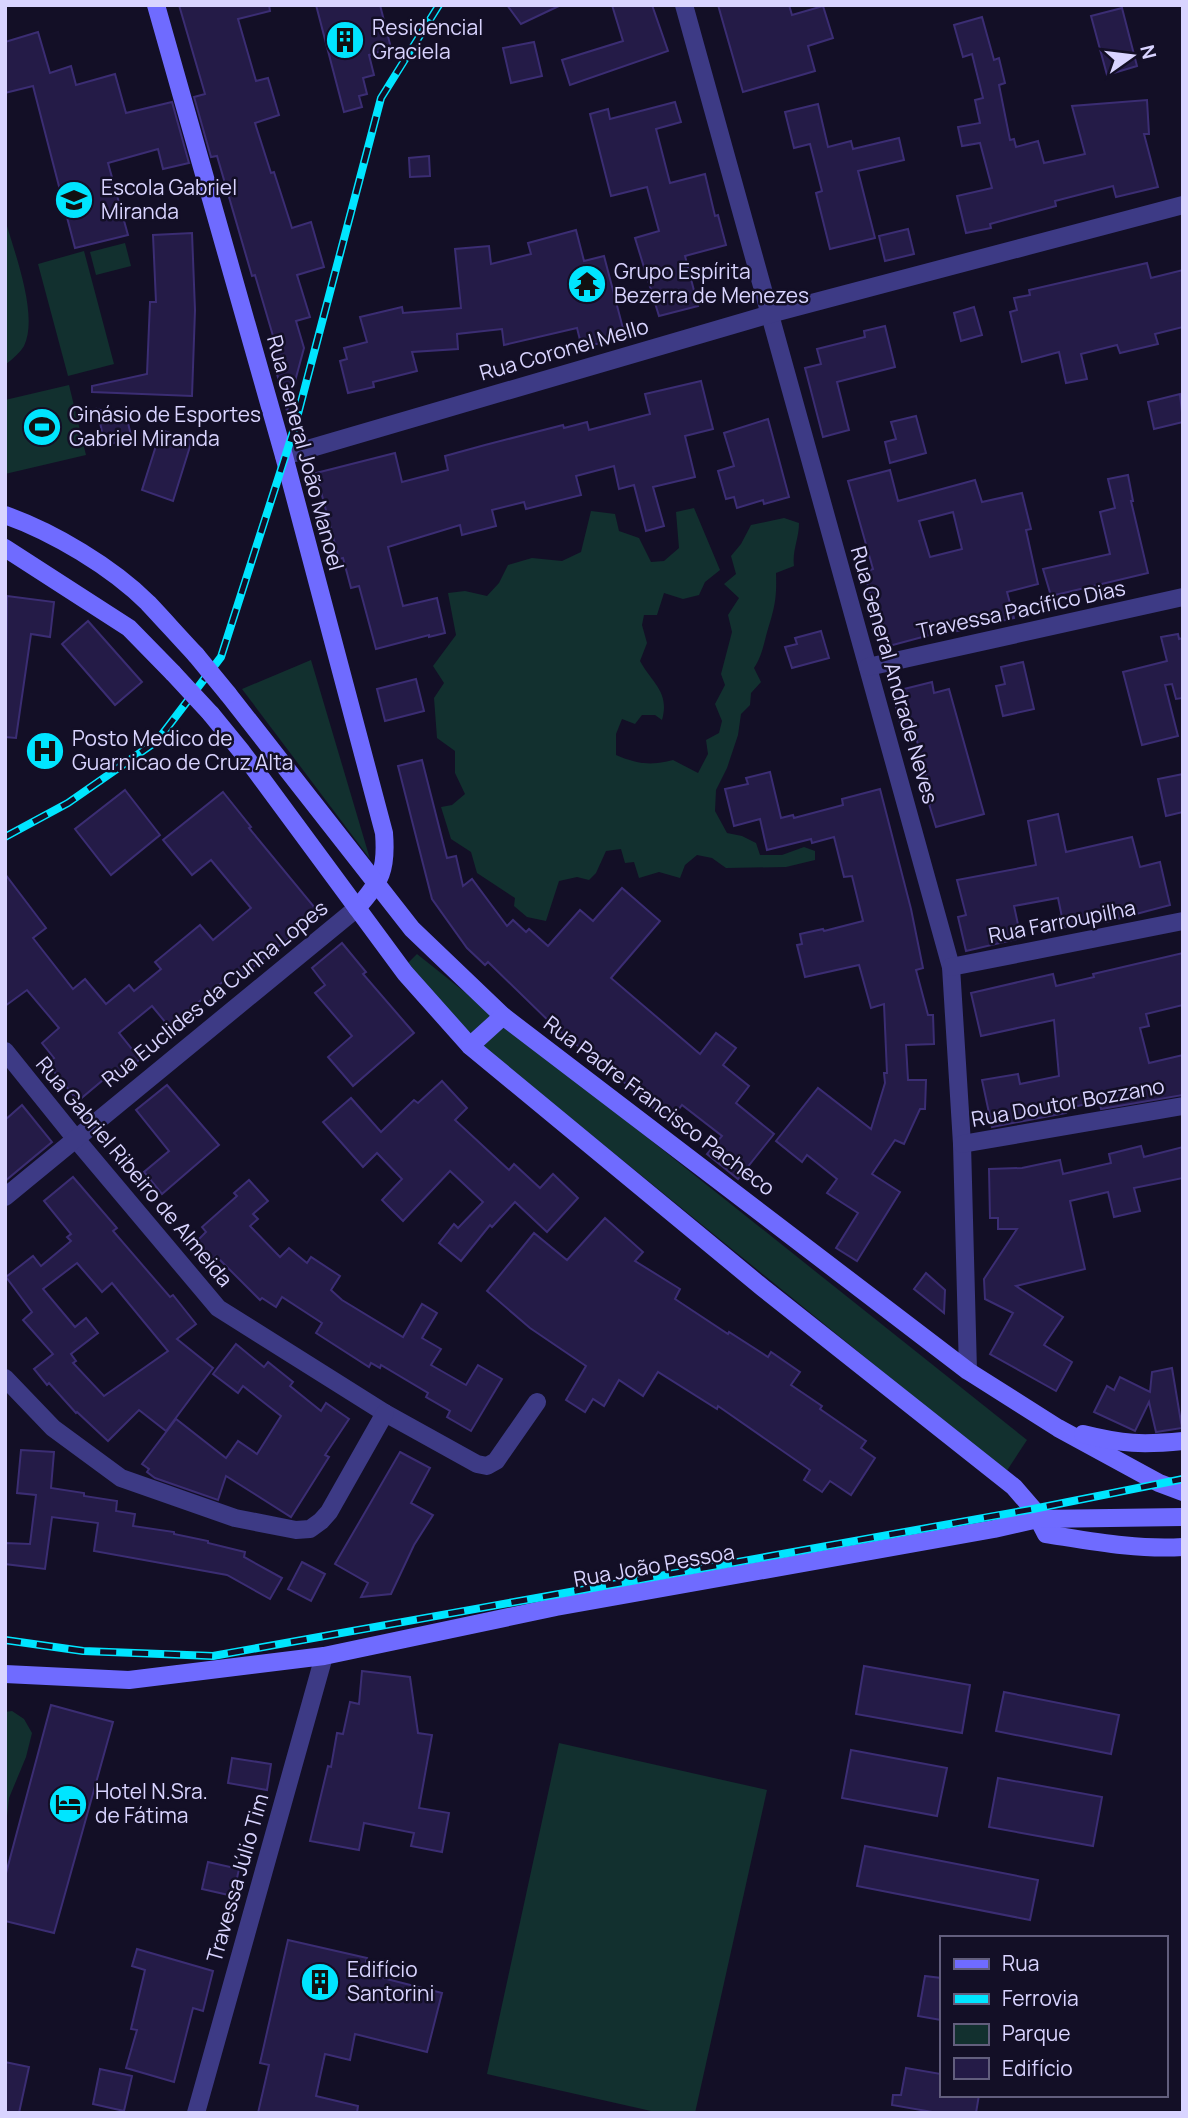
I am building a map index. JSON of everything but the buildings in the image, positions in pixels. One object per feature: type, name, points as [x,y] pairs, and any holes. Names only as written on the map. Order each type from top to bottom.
[{"type":"main road","name":"Rua General João Manoel","points":[[156,5],[284,456],[384,833],[386,855],[378,886]]},
{"type":"main road","name":"Rua Padre Francisco Pacheco","points":[[5,515],[22,521],[82,554],[113,574],[147,602],[228,694],[412,929],[503,1016],[968,1371],[1058,1428],[1159,1483],[1183,1492]]},
{"type":"main road","points":[[5,548],[129,628],[173,673],[242,752],[405,973],[470,1046],[763,1288],[1014,1487],[1042,1526],[1118,1545],[1183,1547]]},
{"type":"main road","points":[[129,628],[147,602]]},
{"type":"main road","points":[[357,908],[378,886]]},
{"type":"main road","points":[[470,1046],[503,1016]]},
{"type":"main road","points":[[1058,1428],[1122,1444],[1183,1441]]},
{"type":"main road","points":[[1042,1526],[1183,1517]]},
{"type":"main road","name":"Rua João Pessoa","points":[[5,1674],[129,1680],[324,1656],[556,1607],[993,1529],[1042,1526]]},
{"type":"street","name":"Rua General Andrade Neves","points":[[684,5],[951,967],[962,1144],[968,1371]]},
{"type":"street","name":"Rua Coronel Mello","points":[[284,456],[769,314],[1183,205]]},
{"type":"street","name":"Travessa Pacífico Dias","points":[[868,667],[1183,597]]},
{"type":"street","name":"Rua Euclides da Cunha Lopes","points":[[5,1197],[357,908]]},
{"type":"street","name":"Rua Farroupilha","points":[[951,967],[1183,921]]},
{"type":"street","name":"Rua Gabriel Ribeiro de Almeida","points":[[5,1051],[218,1308],[386,1413],[477,1464],[486,1466],[496,1461],[537,1402]]},
{"type":"street","name":"Rua Doutor Bozzano","points":[[962,1144],[1183,1106]]},
{"type":"street","points":[[5,1378],[53,1428],[121,1478],[235,1518],[296,1530],[310,1529],[329,1512],[386,1413]]},
{"type":"street","name":"Travessa Júlio Tim","points":[[196,2113],[324,1656]]},
{"type":"green space","points":[[5,219],[24,283],[29,318],[24,346],[5,365]]},
{"type":"green space","points":[[125,243],[131,266],[96,275],[90,252]]},
{"type":"green space","points":[[84,251],[114,364],[68,376],[38,264]]},
{"type":"green space","name":"Ginásio de Esportes Gabriel Miranda","points":[[69,385],[86,455],[5,474],[5,400]]},
{"type":"green space","points":[[694,508],[720,570],[705,582],[699,595],[683,599],[664,593],[657,615],[644,615],[642,625],[647,643],[640,661],[662,695],[662,720],[655,715],[642,715],[635,724],[622,719],[616,734],[616,755],[644,763],[673,760],[698,773],[708,754],[706,740],[719,733],[722,721],[715,704],[725,685],[721,674],[732,632],[728,615],[739,598],[724,584],[736,574],[731,556],[751,525],[784,518],[799,523],[794,566],[776,573],[773,612],[762,652],[754,668],[761,682],[751,693],[750,705],[741,714],[738,735],[716,790],[715,811],[727,833],[756,843],[760,855],[782,855],[804,847],[815,851],[815,860],[786,867],[726,868],[712,858],[697,855],[685,865],[680,878],[659,872],[639,878],[634,862],[625,863],[621,849],[606,851],[596,873],[589,880],[577,877],[559,881],[546,921],[527,917],[514,906],[515,898],[477,873],[471,852],[451,839],[441,807],[452,805],[465,794],[455,773],[455,751],[437,738],[434,698],[444,683],[433,666],[456,635],[448,593],[465,591],[487,596],[499,583],[508,565],[532,558],[562,561],[581,552],[591,511],[615,514],[619,531],[639,538],[651,562],[664,561],[679,548],[676,512]]},
{"type":"green space","points":[[311,660],[370,859],[242,689]]},
{"type":"green space","points":[[417,954],[1027,1440],[1006,1472],[465,1032],[405,966]]},
{"type":"green space","points":[[12,1711],[24,1719],[32,1733],[26,1757],[9,1798],[5,1835],[5,1712]]},
{"type":"green space","points":[[559,1743],[767,1790],[695,2113],[660,2113],[487,2074]]},
{"type":"railway","points":[[5,837],[68,803],[157,741],[221,657],[294,429],[381,98],[439,5]]},
{"type":"railway","points":[[5,1640],[83,1651],[213,1656],[1033,1509],[1183,1479]]},
{"type":"place","name":"Residencial Graciela","points":[[345,40]]},
{"type":"place","name":"Escola Gabriel Miranda","points":[[74,200]]},
{"type":"place","name":"Grupo Espírita Bezerra de Menezes","points":[[587,284]]},
{"type":"place","name":"Ginásio de Esportes Gabriel Miranda","points":[[42,427]]},
{"type":"place","name":"Posto Medico de Guarnicao de Cruz Alta","points":[[45,751]]},
{"type":"place","name":"Hotel N.Sra. de Fátima","points":[[68,1804]]},
{"type":"place","name":"Edifício Santorini","points":[[320,1982]]}]
